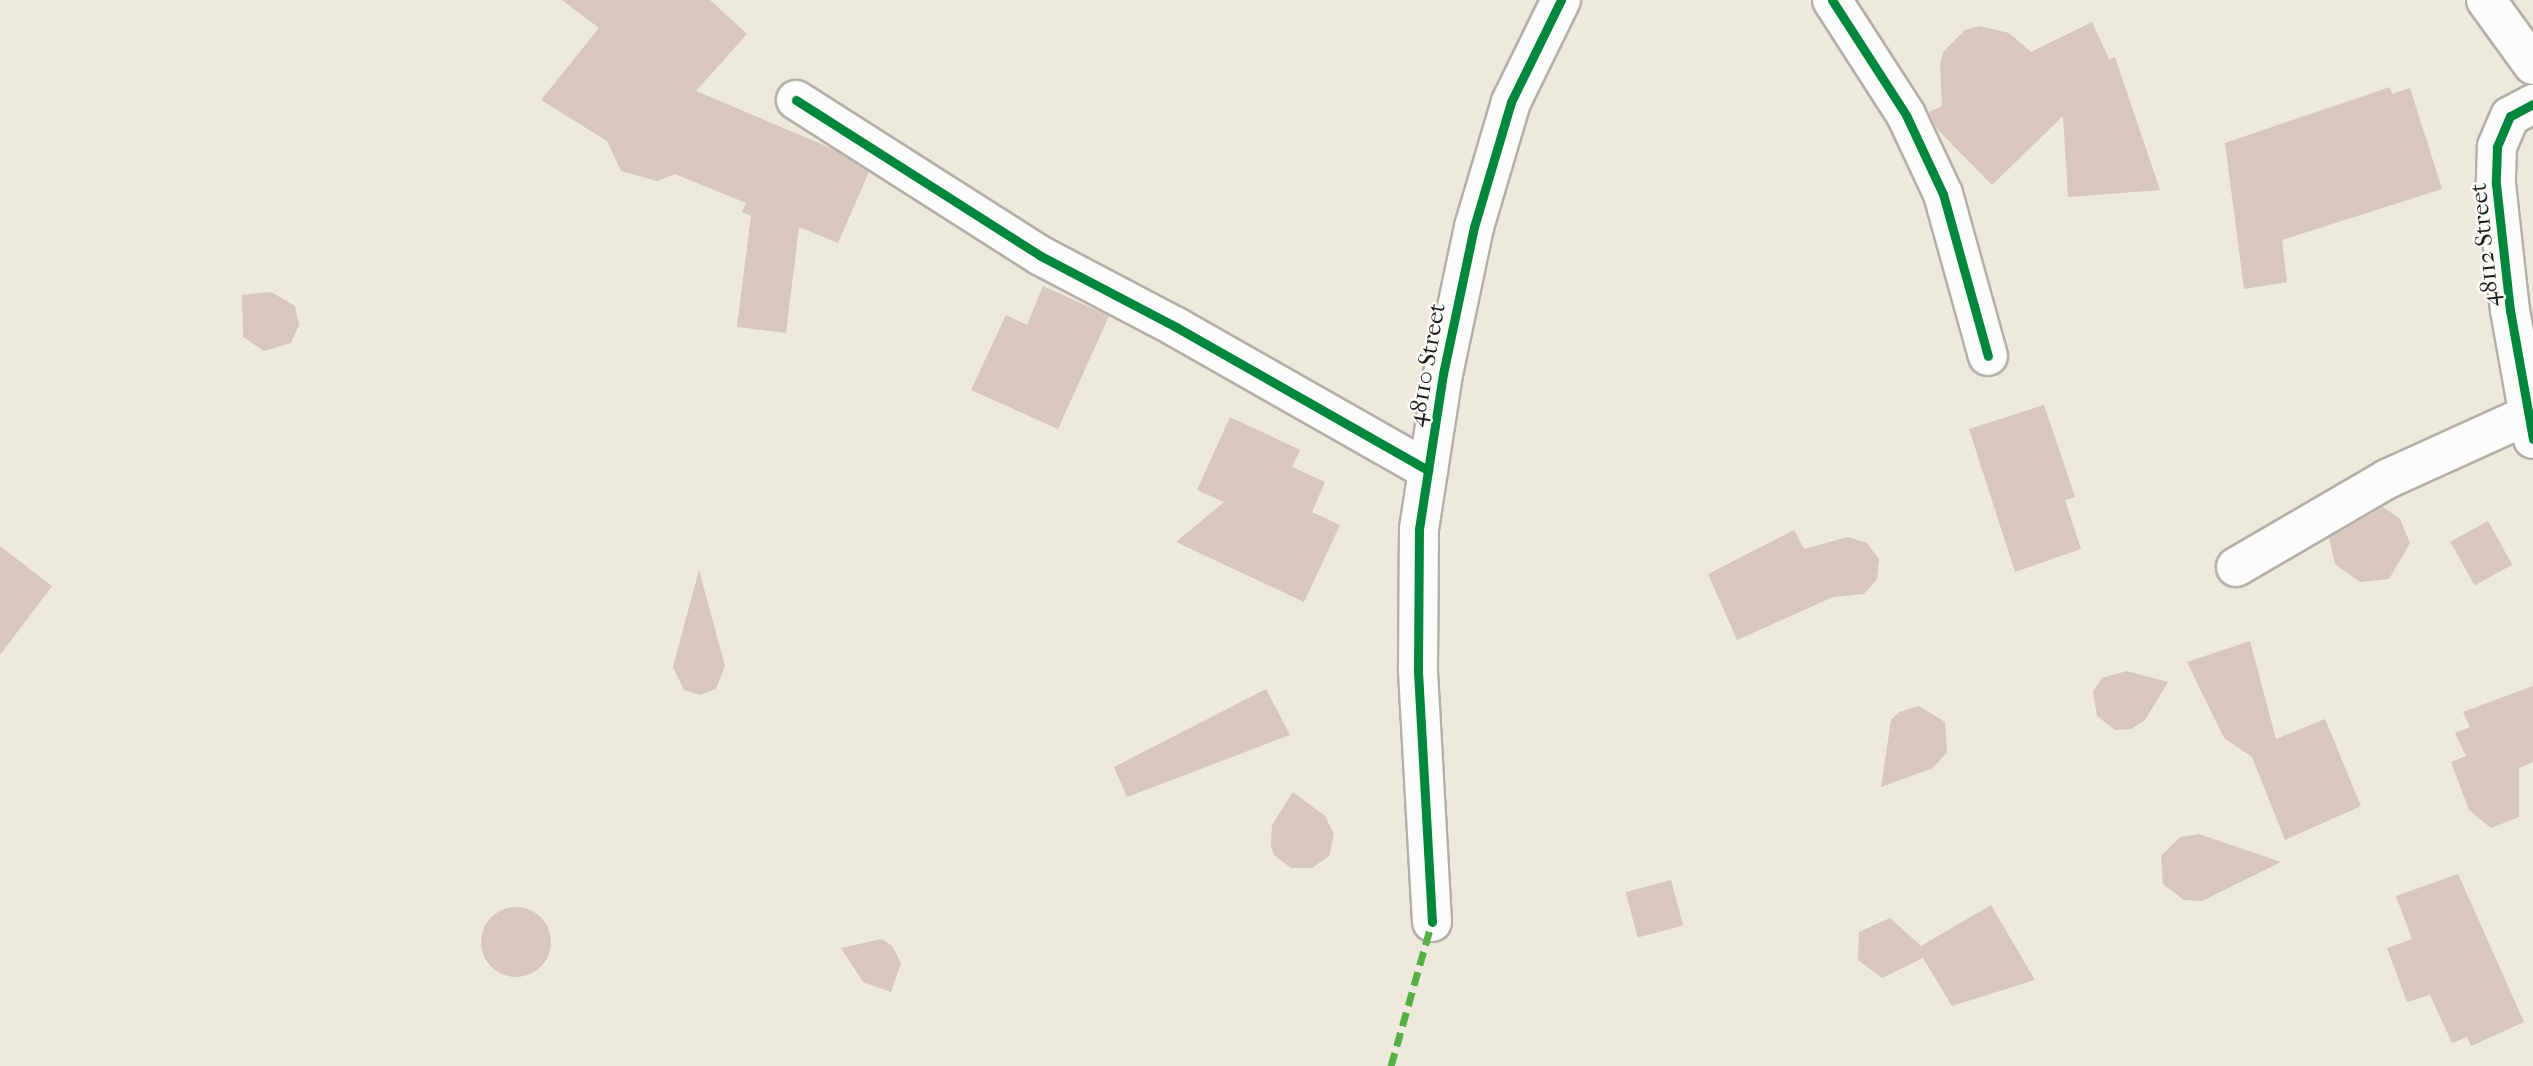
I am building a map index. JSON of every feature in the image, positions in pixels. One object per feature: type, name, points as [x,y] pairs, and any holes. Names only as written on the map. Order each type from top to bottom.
[{"type":"street","name":"48110 Street","points":[[1432,922],[1419,668],[1419,529],[1474,226],[1511,102],[1561,0]]},
{"type":"street","points":[[1832,0],[1906,115],[1943,194],[1988,356]]},
{"type":"street","points":[[2486,0],[2533,65]]},
{"type":"street","points":[[796,100],[1041,256],[1177,327],[1428,470]]},
{"type":"street","name":"48112 Street","points":[[2531,427],[2510,310],[2496,184],[2497,146],[2510,116],[2533,104]]},
{"type":"street","points":[[2236,567],[2387,479],[2531,427]]},
{"type":"building","points":[[562,0],[710,0],[747,34],[696,91],[833,149],[869,172],[838,243],[799,227],[786,333],[737,327],[751,216],[742,212],[746,203],[675,174],[657,181],[621,171],[607,141],[541,100],[599,28]]},
{"type":"building","points":[[2092,22],[2109,59],[2115,57],[2160,190],[2068,197],[2063,116],[1992,185],[1937,129],[1929,112],[1942,106],[1940,66],[1943,52],[1965,30],[1980,26],[2009,33],[2031,52]]},
{"type":"building","points":[[2390,87],[2392,94],[2410,88],[2442,189],[2282,240],[2287,282],[2244,289],[2225,143]]},
{"type":"building","points":[[1043,286],[1109,316],[1058,429],[971,390],[1006,315],[1027,325]]},
{"type":"building","points":[[271,292],[295,306],[299,325],[291,343],[264,351],[243,337],[242,295]]},
{"type":"building","points":[[2044,405],[2075,497],[2065,500],[2081,549],[2015,572],[1969,429]]},
{"type":"building","points":[[1230,417],[1300,450],[1292,467],[1325,482],[1312,512],[1340,525],[1304,602],[1176,542],[1224,502],[1197,490]]},
{"type":"building","points":[[2383,507],[2400,519],[2410,543],[2389,579],[2360,582],[2335,564],[2329,538]]},
{"type":"building","points":[[2488,521],[2512,565],[2475,586],[2450,542]]},
{"type":"building","points":[[1794,530],[1804,549],[1848,537],[1867,543],[1879,559],[1877,579],[1864,594],[1833,597],[1737,640],[1708,574]]},
{"type":"building","points":[[0,546],[52,586],[0,655]]},
{"type":"building","points":[[699,570],[725,666],[716,689],[700,695],[684,690],[673,667]]},
{"type":"building","points":[[2250,641],[2276,739],[2325,719],[2361,806],[2285,840],[2252,757],[2224,738],[2187,662]]},
{"type":"building","points":[[2127,671],[2168,682],[2145,720],[2131,729],[2115,730],[2097,716],[2093,692],[2102,678]]},
{"type":"building","points":[[2533,686],[2533,762],[2519,768],[2519,817],[2491,828],[2469,810],[2451,762],[2466,756],[2455,733],[2470,727],[2463,712]]},
{"type":"building","points":[[1266,689],[1290,735],[1127,797],[1114,767]]},
{"type":"building","points":[[1919,706],[1945,722],[1947,752],[1933,768],[1881,787],[1891,720],[1899,712]]},
{"type":"building","points":[[1293,792],[1325,816],[1334,834],[1329,856],[1312,868],[1291,868],[1274,855],[1271,846],[1272,825]]},
{"type":"building","points":[[2199,834],[2281,862],[2202,901],[2184,900],[2163,884],[2161,856],[2180,837]]},
{"type":"building","points":[[2458,874],[2524,1022],[2471,1046],[2467,1037],[2452,1043],[2430,995],[2407,1002],[2387,948],[2412,939],[2396,896]]},
{"type":"building","points":[[1671,880],[1683,925],[1638,938],[1626,892]]},
{"type":"building","points":[[1991,905],[2035,980],[1952,1006],[1923,958],[1882,978],[1858,960],[1859,932],[1890,918],[1921,946]]},
{"type":"building","points":[[516,907],[541,917],[551,942],[541,967],[516,977],[491,967],[481,942],[491,917]]},
{"type":"building","points":[[882,939],[892,946],[901,963],[891,992],[863,982],[841,948]]},
{"type":"marked path","points":[[1391,1066],[1432,922]]},
{"type":"cycle path","points":[[1432,922],[1418,668],[1419,529],[1443,374],[1474,227],[1511,102],[1561,0]]},
{"type":"cycle path","points":[[1832,0],[1906,115],[1943,194],[1988,356]]},
{"type":"cycle path","points":[[796,100],[1041,256],[1176,327],[1428,470]]},
{"type":"cycle path","points":[[2533,104],[2510,116],[2497,147],[2496,184],[2510,310],[2533,439]]}]
